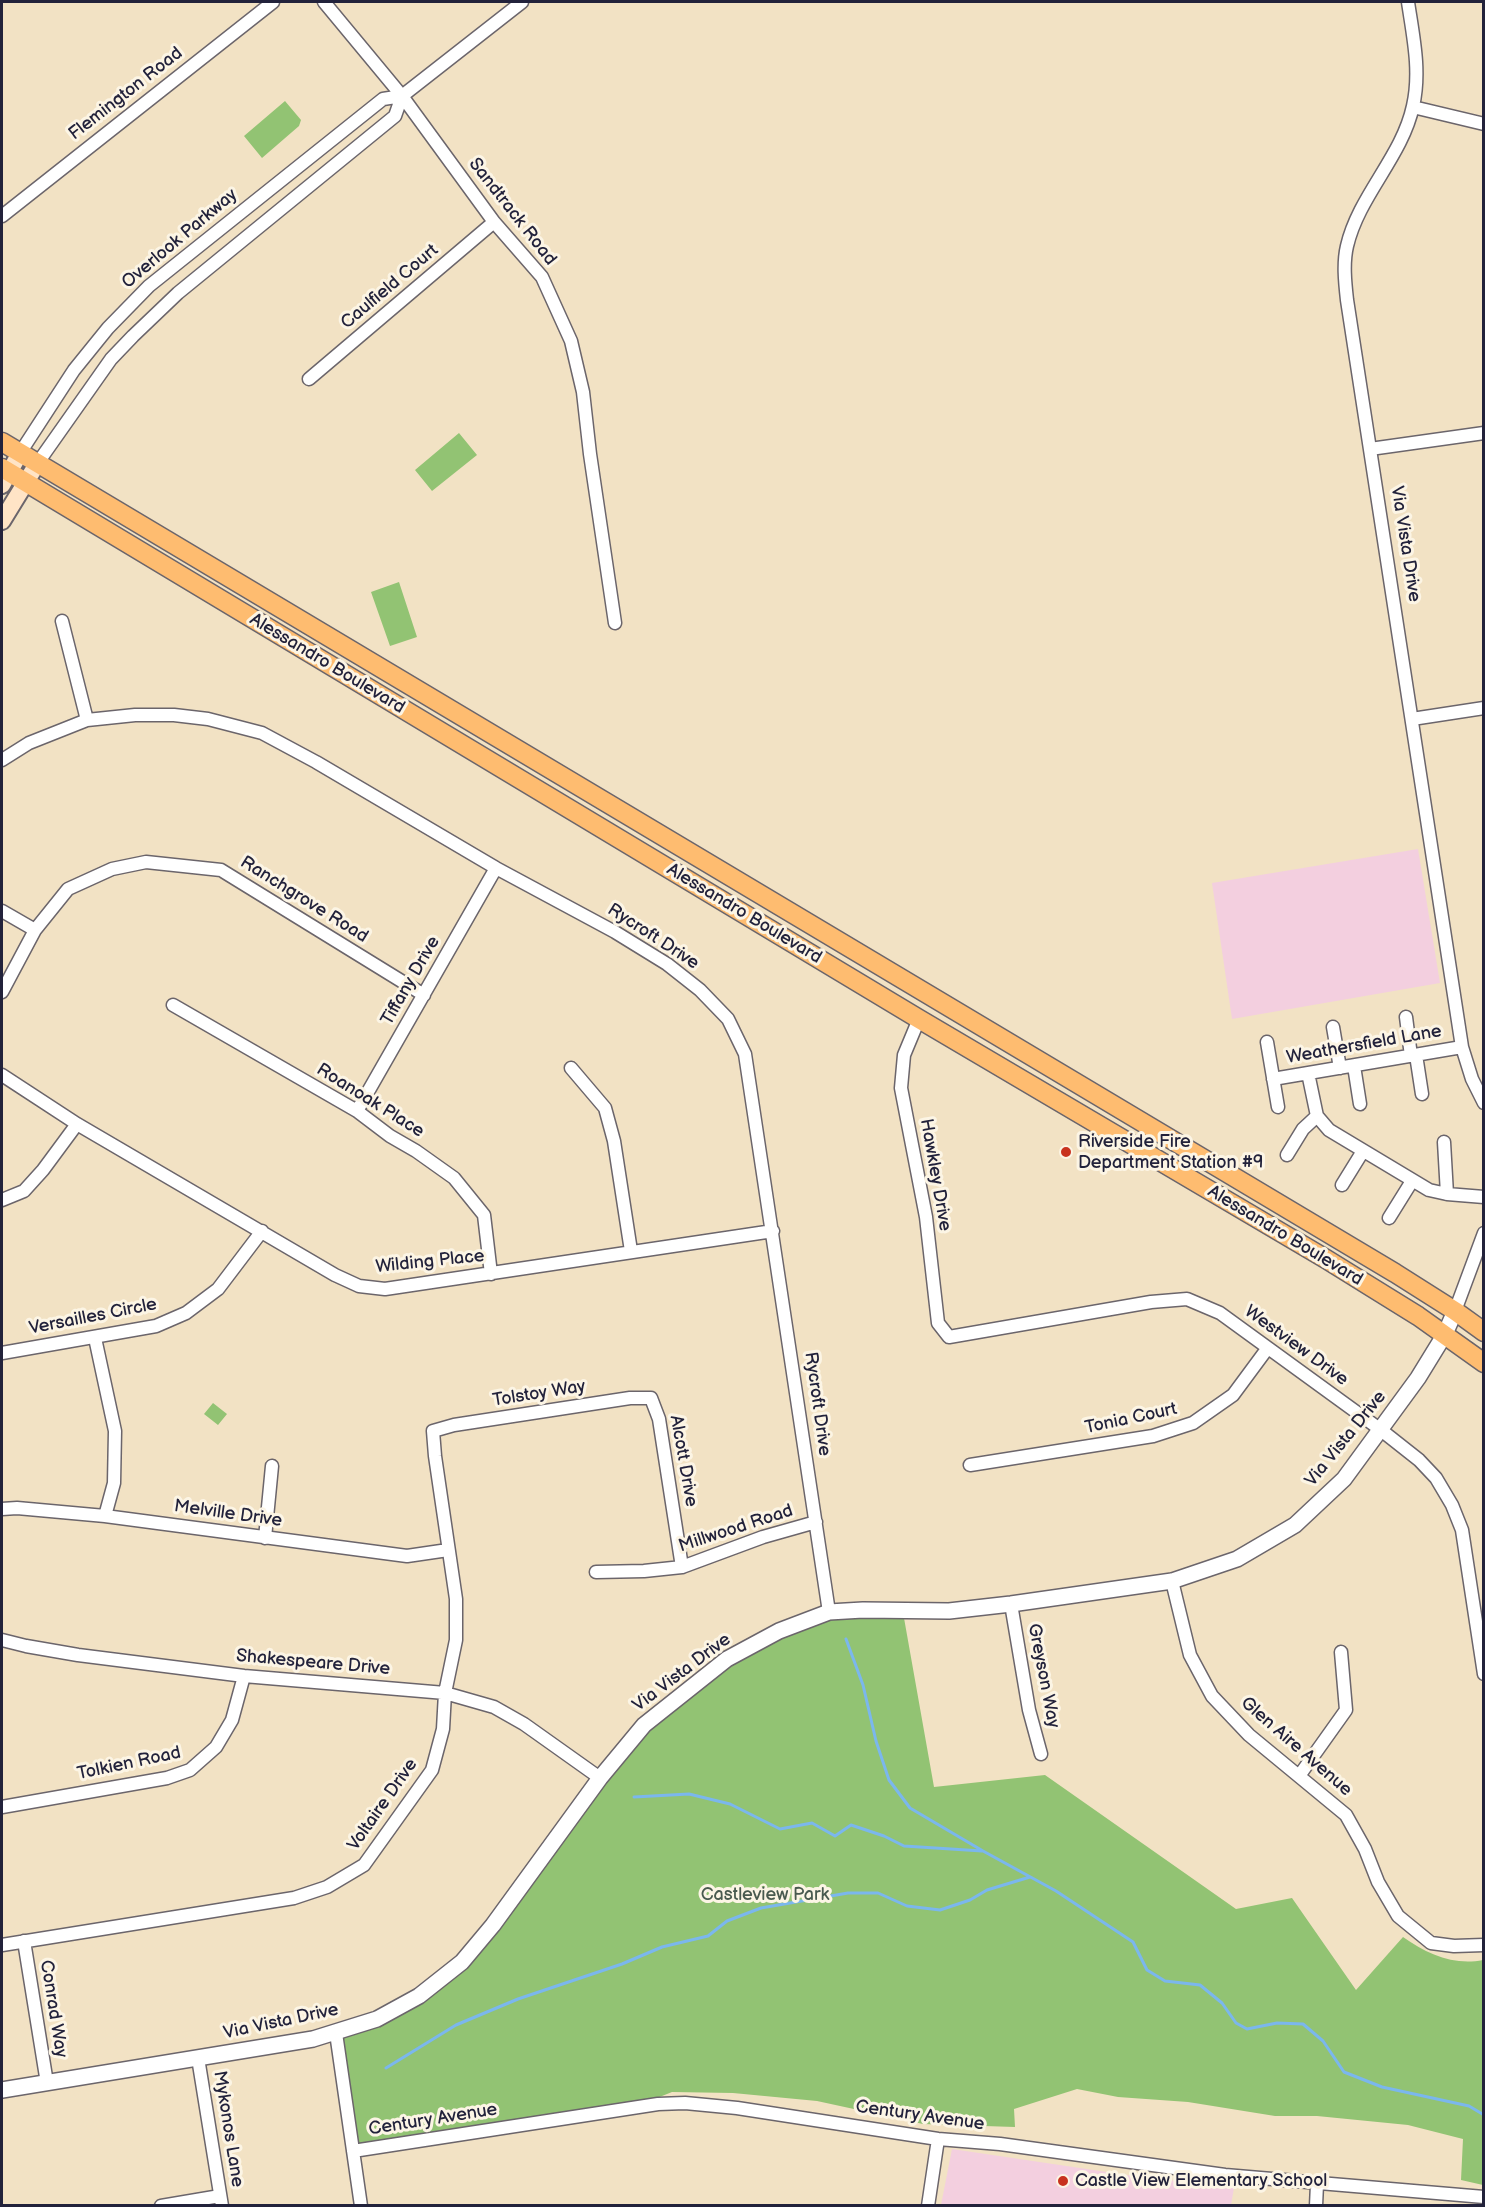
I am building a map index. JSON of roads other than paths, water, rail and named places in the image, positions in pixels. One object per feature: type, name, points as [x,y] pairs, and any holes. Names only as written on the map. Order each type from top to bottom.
[{"type":"main road","name":"Alessandro Boulevard","points":[[2,442],[1306,1220],[1455,1311],[1484,1332]]},
{"type":"main road","points":[[4,475],[20,453]]},
{"type":"main road","points":[[2,521],[37,464]]},
{"type":"main road","name":"Alessandro Boulevard","points":[[4,475],[25,483],[919,1019],[1326,1259],[1444,1334],[1484,1363]]},
{"type":"street","name":"Flemington Road","points":[[2,216],[273,2]]},
{"type":"street","name":"Sandtrack Road","points":[[324,2],[402,96],[494,222],[542,277],[571,341],[583,392],[615,623]]},
{"type":"street","name":"Overlook Parkway","points":[[20,453],[74,370],[108,328],[149,286],[383,99],[402,96],[522,2]]},
{"type":"street","name":"Via Vista Drive","points":[[1407,2],[1416,52],[1417,79],[1413,107],[1404,133],[1356,220],[1347,246],[1345,274],[1347,300],[1462,1047],[1472,1078],[1484,1103]]},
{"type":"street","name":"Overlook Parkway","points":[[37,464],[111,359],[133,336],[178,293],[395,116],[402,96]]},
{"type":"street","points":[[1413,107],[1484,124]]},
{"type":"street","name":"Caulfield Court","points":[[309,379],[494,222]]},
{"type":"street","points":[[1370,449],[1484,433]]},
{"type":"street","points":[[62,621],[87,720]]},
{"type":"street","points":[[1412,719],[1484,708]]},
{"type":"street","name":"Rycroft Drive","points":[[2,760],[28,744],[87,720],[174,715],[208,719],[262,733],[316,762],[496,868],[615,932],[667,964],[700,990],[728,1018],[745,1054],[829,1612]]},
{"type":"street","name":"Ranchgrove Road","points":[[2,992],[35,930],[68,890],[112,869],[146,862],[221,870],[424,995]]},
{"type":"street","name":"Tiffany Drive","points":[[357,1111],[496,868]]},
{"type":"street","points":[[2,911],[35,930]]},
{"type":"street","name":"Roanoak Place","points":[[173,1005],[357,1111],[454,1178],[484,1215],[491,1274]]},
{"type":"street","points":[[1406,1017],[1422,1095]]},
{"type":"street","name":"Hawkley Drive","points":[[919,1019],[904,1054],[901,1088],[926,1217],[938,1323],[949,1336]]},
{"type":"street","points":[[1333,1027],[1340,1068]]},
{"type":"street","points":[[1266,1042],[1278,1107]]},
{"type":"street","name":"Weathersfield Lane","points":[[1273,1079],[1462,1047]]},
{"type":"street","points":[[1353,1066],[1360,1104]]},
{"type":"street","points":[[571,1068],[605,1108],[614,1141],[631,1251]]},
{"type":"street","points":[[1308,1073],[1317,1116],[1329,1130],[1429,1190],[1484,1197]]},
{"type":"street","name":"Wilding Place","points":[[2,1075],[77,1124],[335,1275],[359,1286],[385,1289],[773,1231]]},
{"type":"street","points":[[1287,1155],[1303,1129],[1317,1116]]},
{"type":"street","points":[[2,1200],[24,1191],[43,1170],[77,1124]]},
{"type":"street","points":[[1444,1142],[1447,1194]]},
{"type":"street","points":[[1342,1185],[1363,1151]]},
{"type":"street","points":[[1389,1218],[1412,1181]]},
{"type":"street","name":"Versailles Circle","points":[[2,1353],[156,1326],[186,1313],[218,1289],[262,1231]]},
{"type":"street","name":"Via Vista Drive","points":[[2,2090],[313,2039],[377,2019],[419,1996],[462,1962],[493,1925],[600,1778],[644,1725],[727,1659],[779,1631],[829,1612],[949,1611],[1172,1581],[1237,1559],[1294,1525],[1344,1479],[1381,1431],[1418,1378],[1444,1334],[1484,1233]]},
{"type":"street","name":"Westview Drive","points":[[949,1336],[1151,1302],[1187,1299],[1220,1313],[1419,1460],[1436,1478],[1452,1505],[1461,1530],[1484,1674]]},
{"type":"street","points":[[95,1338],[115,1431],[114,1483],[105,1516]]},
{"type":"street","name":"Tonia Court","points":[[970,1465],[1153,1436],[1193,1423],[1233,1395],[1267,1349]]},
{"type":"street","name":"Tolstoy Way","points":[[433,1431],[454,1425],[630,1398],[651,1398]]},
{"type":"street","name":"Alcott Drive","points":[[651,1398],[659,1419],[682,1568]]},
{"type":"street","name":"Voltaire Drive","points":[[2,1945],[294,1898],[327,1887],[364,1865],[432,1770],[443,1729],[445,1693],[456,1640],[456,1599],[433,1431]]},
{"type":"street","points":[[265,1538],[272,1466]]},
{"type":"street","name":"Melville Drive","points":[[2,1509],[17,1508],[105,1516],[407,1556],[448,1550]]},
{"type":"street","name":"Millwood Road","points":[[596,1572],[682,1568],[763,1537],[816,1522]]},
{"type":"street","name":"Glen Aire Avenue","points":[[1172,1581],[1190,1655],[1212,1696],[1249,1735],[1346,1815],[1365,1849],[1378,1882],[1398,1916],[1431,1943],[1454,1946],[1484,1945]]},
{"type":"street","name":"Greyson Way","points":[[1011,1604],[1029,1710],[1041,1754]]},
{"type":"street","name":"Shakespeare Drive","points":[[2,1640],[78,1655],[244,1676],[445,1693],[494,1707],[524,1724],[600,1778]]},
{"type":"street","points":[[1299,1776],[1346,1710],[1341,1652]]},
{"type":"street","name":"Tolkien Road","points":[[2,1807],[167,1778],[190,1770],[216,1747],[232,1720],[244,1676]]},
{"type":"street","name":"Conrad Way","points":[[24,1941],[47,2083]]},
{"type":"street","points":[[336,2033],[361,2205]]},
{"type":"street","name":"Mykonos Lane","points":[[198,2058],[221,2201]]},
{"type":"street","name":"Century Avenue","points":[[353,2151],[658,2104],[685,2103],[806,2118],[938,2139],[1000,2144],[1225,2175],[1484,2197]]},
{"type":"street","points":[[928,2205],[938,2139]]},
{"type":"street","points":[[1316,2205],[1317,2184]]},
{"type":"street","points":[[161,2205],[221,2201]]},
{"type":"waterway","points":[[846,1639],[863,1685],[876,1741],[889,1780],[910,1808],[1056,1891],[1133,1942],[1147,1970],[1165,1981],[1200,1985],[1222,2003],[1236,2023],[1247,2029],[1277,2023],[1303,2024],[1323,2041],[1344,2072],[1382,2087],[1469,2106],[1484,2115]]},
{"type":"waterway","points":[[634,1797],[689,1794],[730,1804],[780,1829],[812,1823],[835,1836],[851,1825],[884,1836],[904,1846],[982,1851]]},
{"type":"waterway","points":[[386,2068],[456,2025],[518,1999],[622,1964],[662,1947],[708,1936],[727,1921],[761,1908],[848,1893],[878,1893],[907,1906],[940,1910],[970,1900],[987,1890],[1030,1877]]},
{"type":"place","name":"Riverside Fire Department Station #9","points":[[1066,1152]]},
{"type":"place","name":"Castle View Elementary School","points":[[1063,2181]]},
{"type":"park label","name":"Castleview Park","points":[[765,1895]]}]
